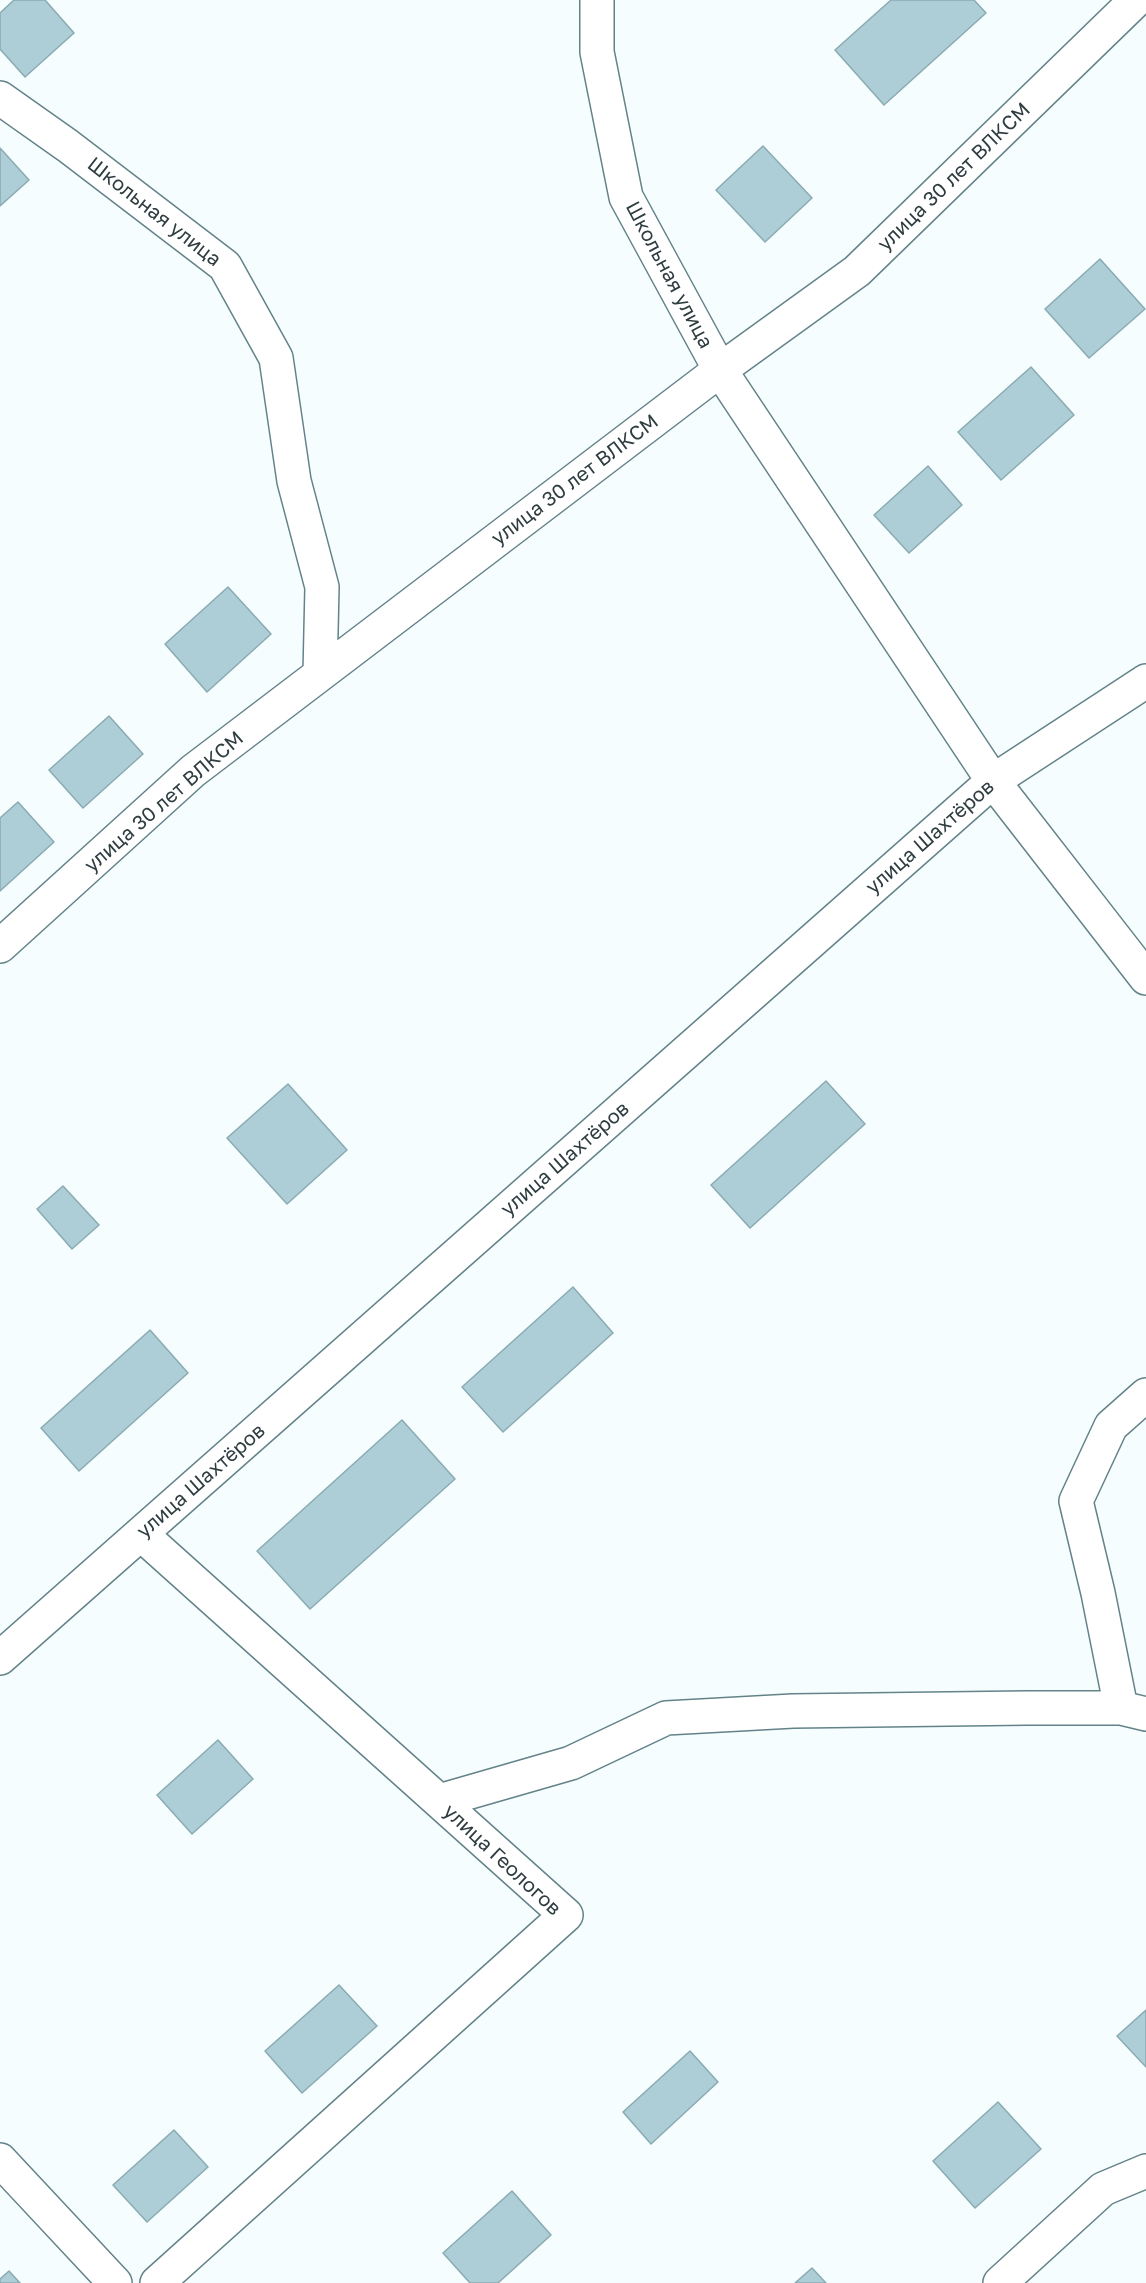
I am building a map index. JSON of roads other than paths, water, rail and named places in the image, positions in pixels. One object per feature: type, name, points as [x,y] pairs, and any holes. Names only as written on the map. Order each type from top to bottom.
[{"type":"street","name":"Школьная улица","points":[[597,0],[597,52],[626,197],[720,370],[993,781],[1146,978]]},
{"type":"street","name":"улица 30 лет ВЛКСМ","points":[[0,946],[193,771],[720,370],[857,271],[1136,0]]},
{"type":"street","name":"Школьная улица","points":[[0,98],[68,146],[225,266],[237,286],[276,358],[294,481],[322,587],[320,674]]},
{"type":"street","name":"улица Шахтёров","points":[[0,1658],[993,781],[1146,681]]},
{"type":"street","points":[[439,1801],[571,1763],[666,1718],[793,1710],[1134,1711],[1076,1501],[1112,1426],[1146,1395]]},
{"type":"street","name":"улица Геологов","points":[[141,1534],[566,1916],[157,2283]]},
{"type":"street","points":[[0,2160],[116,2283]]},
{"type":"street","points":[[1000,2283],[1103,2189],[1146,2171]]}]
